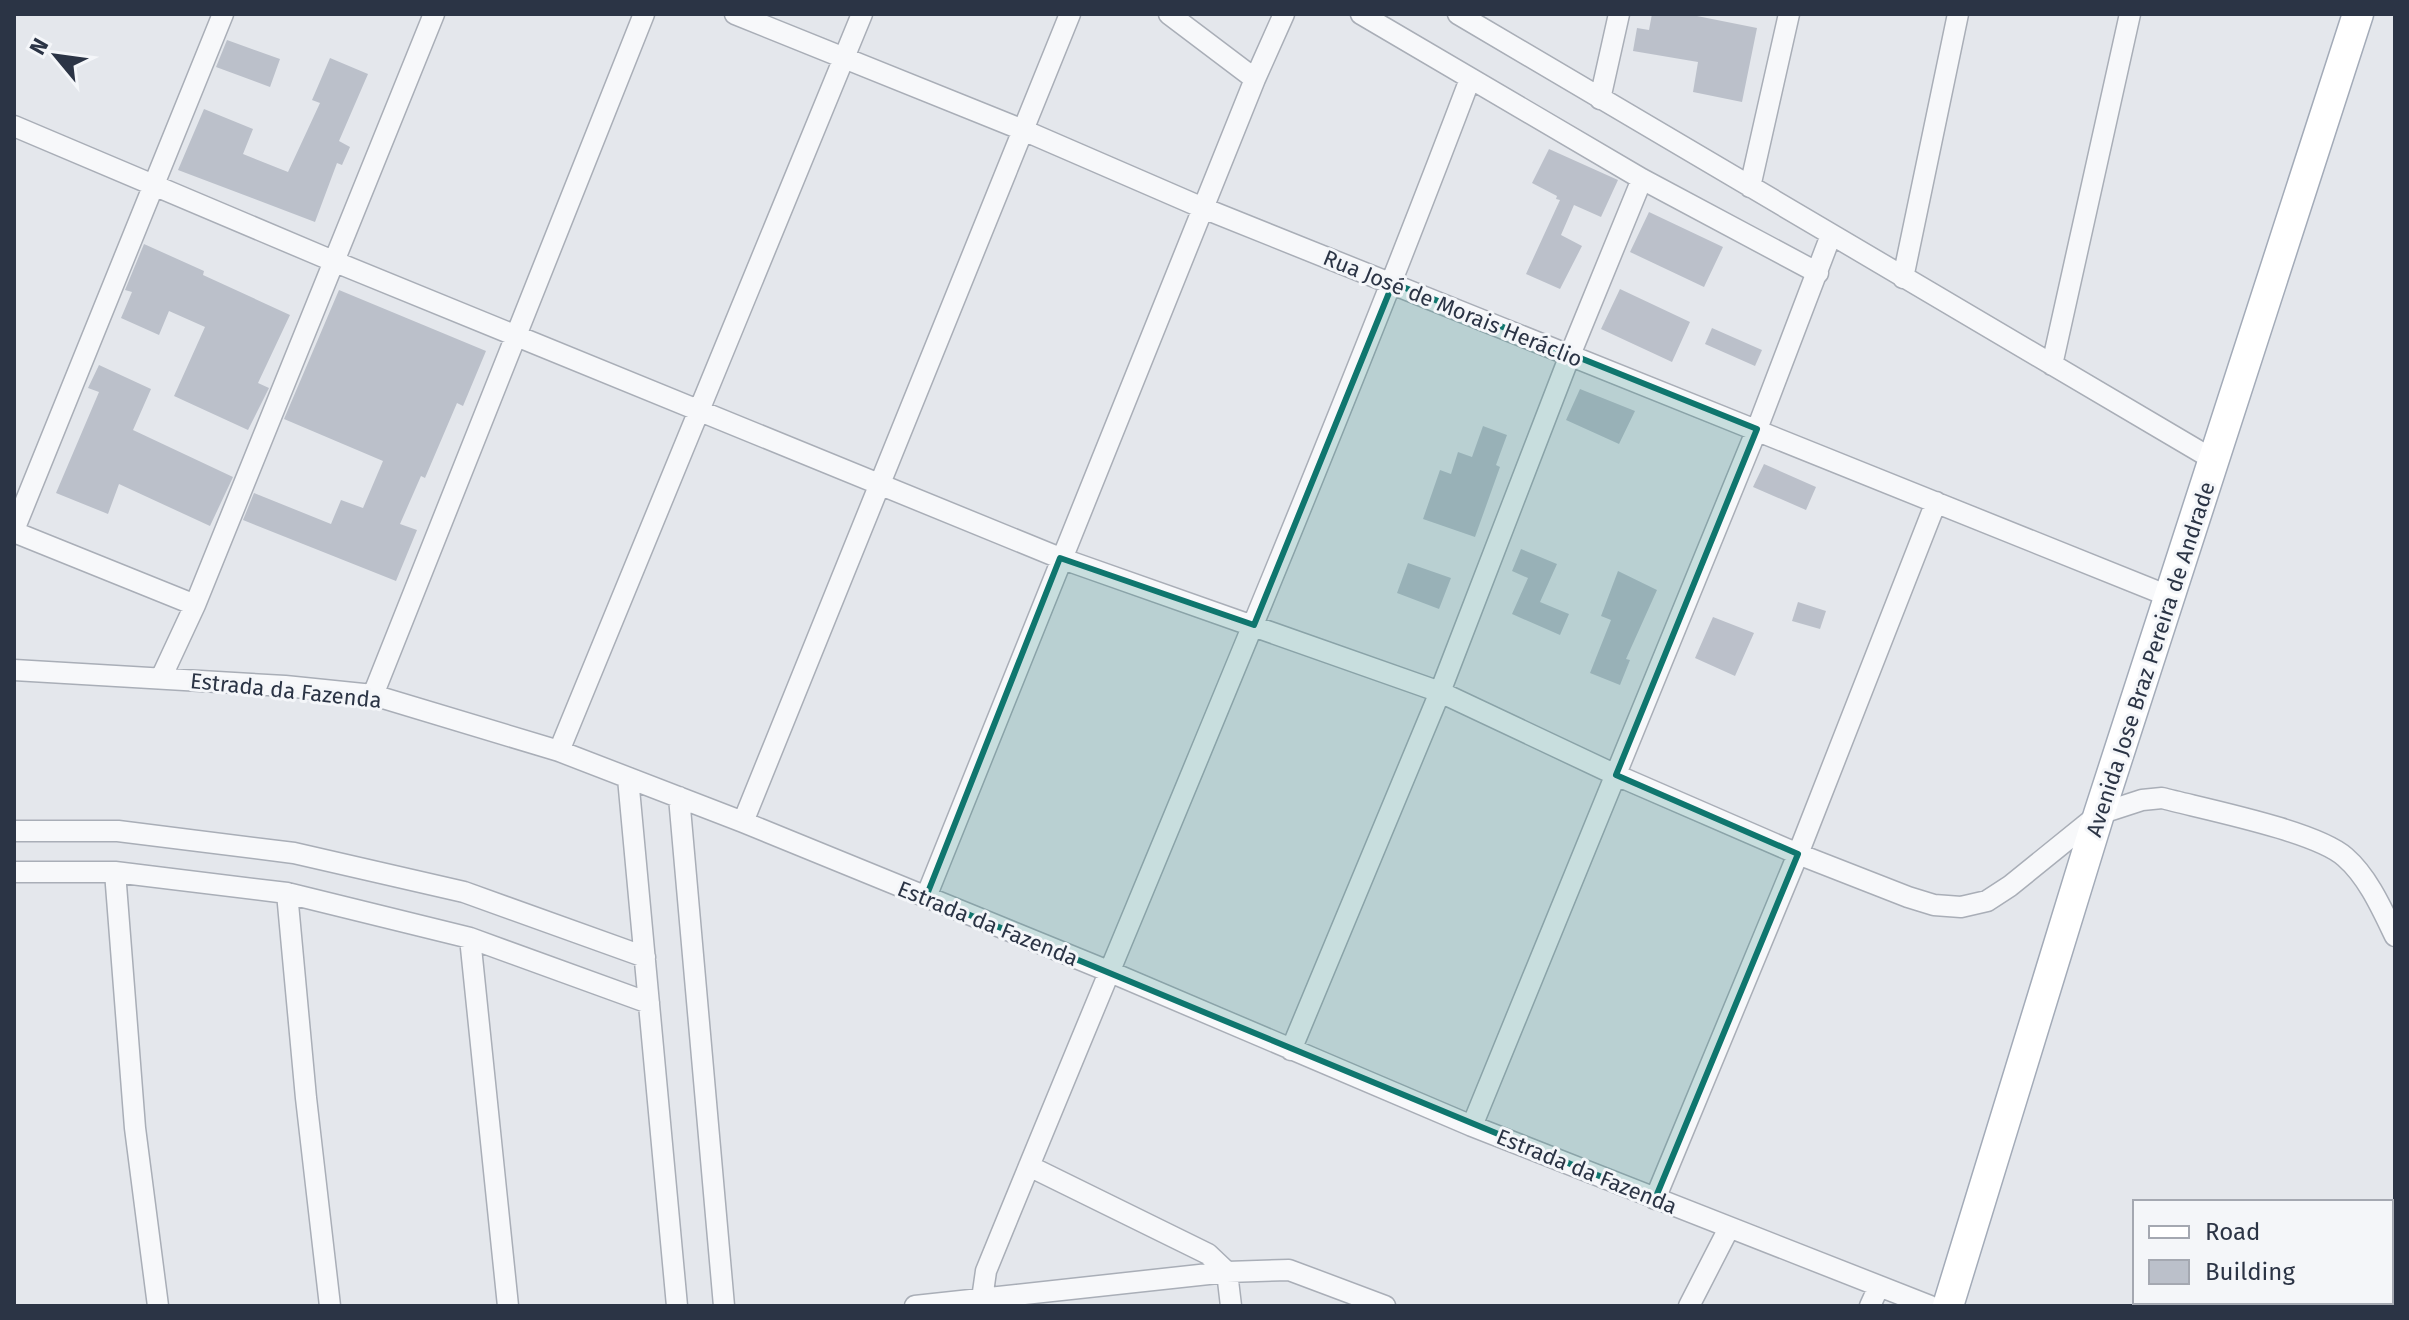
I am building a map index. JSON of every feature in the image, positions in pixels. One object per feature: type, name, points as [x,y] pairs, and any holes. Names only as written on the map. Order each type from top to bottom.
[{"type":"main road","name":"Avenida Jose Braz Pereira de Andrade","points":[[1948,1306],[2099,814],[2358,14]]},
{"type":"street","points":[[195,605],[14,531],[223,14]]},
{"type":"street","points":[[161,678],[195,605],[434,14]]},
{"type":"street","points":[[373,695],[644,14]]},
{"type":"street","name":"Rua José de Morais Heráclio","points":[[735,14],[1023,130],[1203,208],[2171,597]]},
{"type":"street","points":[[559,751],[862,14]]},
{"type":"street","points":[[743,822],[1070,14]]},
{"type":"street","points":[[1169,14],[1255,79]]},
{"type":"street","points":[[926,897],[1060,558],[1284,14]]},
{"type":"street","points":[[1361,14],[1642,179],[1818,273]]},
{"type":"street","points":[[1458,14],[2214,460]]},
{"type":"street","points":[[1600,99],[1619,14]]},
{"type":"street","points":[[1750,187],[1789,14]]},
{"type":"street","points":[[1903,278],[1958,14]]},
{"type":"street","points":[[2052,365],[2130,14]]},
{"type":"street","points":[[982,1299],[986,1271],[1393,283],[1470,79]]},
{"type":"street","points":[[14,126],[333,261],[1060,558],[1440,692],[1616,775],[1798,854],[1908,897],[1934,905],[1966,907],[1987,901],[2099,814],[2142,800],[2162,798],[2256,822],[2329,847],[2353,866],[2369,888],[2395,936]]},
{"type":"street","points":[[1291,1050],[1440,692],[1570,355],[1642,179]]},
{"type":"street","points":[[1472,1126],[1757,429],[1831,235]]},
{"type":"street","points":[[1655,1199],[1798,854],[1936,502]]},
{"type":"street","name":"Estrada da Fazenda","points":[[14,670],[373,695],[559,751],[743,822],[1108,971],[1472,1126],[1930,1306]]},
{"type":"street","points":[[628,778],[677,1306]]},
{"type":"street","points":[[679,797],[724,1306]]},
{"type":"street","points":[[14,831],[118,831],[294,853],[464,892],[645,957]]},
{"type":"street","points":[[14,872],[115,872],[287,893],[470,938],[649,1003]]},
{"type":"street","points":[[115,872],[135,1128],[158,1306]]},
{"type":"street","points":[[287,893],[330,1306]]},
{"type":"street","points":[[470,938],[508,1306]]},
{"type":"street","points":[[1029,1166],[1208,1254],[1227,1272],[1231,1306]]},
{"type":"street","points":[[1689,1306],[1729,1228]]},
{"type":"street","points":[[915,1306],[982,1299],[1045,1299],[1227,1272],[1289,1270],[1385,1306]]},
{"type":"street","points":[[1870,1306],[1879,1286]]},
{"type":"highlighted area","points":[[1393,283],[1757,429],[1616,775],[1798,854],[1655,1199],[926,897],[1060,558],[1254,625]]},
{"type":"building","points":[[1652,14],[1687,14],[1757,28],[1742,102],[1693,92],[1698,62],[1633,51],[1637,28],[1649,30]]},
{"type":"building","points":[[227,40],[280,59],[270,87],[216,67]]},
{"type":"building","points":[[330,58],[368,74],[339,141],[350,147],[342,165],[337,163],[315,222],[178,170],[204,109],[253,129],[243,154],[288,172],[320,103],[312,100]]},
{"type":"building","points":[[1549,149],[1618,180],[1601,217],[1574,205],[1561,235],[1582,246],[1560,289],[1526,274],[1560,200],[1532,183]]},
{"type":"building","points":[[1649,212],[1723,247],[1704,287],[1630,252]]},
{"type":"building","points":[[144,244],[290,315],[258,383],[269,388],[248,430],[174,396],[205,327],[169,311],[159,335],[121,318],[132,292],[125,290]]},
{"type":"building","points":[[1620,289],[1690,322],[1672,362],[1601,329]]},
{"type":"building","points":[[339,290],[486,351],[463,406],[457,403],[425,478],[421,476],[400,524],[417,530],[396,581],[243,520],[254,493],[331,524],[341,500],[363,508],[383,461],[284,419]]},
{"type":"building","points":[[1712,328],[1762,350],[1755,366],[1705,344]]},
{"type":"building","points":[[99,365],[151,389],[133,430],[233,477],[210,526],[119,484],[108,514],[56,493],[99,392],[88,388]]},
{"type":"building","points":[[1580,389],[1635,411],[1619,444],[1566,420]]},
{"type":"building","points":[[1483,426],[1507,435],[1496,465],[1500,467],[1475,537],[1423,519],[1440,470],[1451,474],[1458,452],[1472,457]]},
{"type":"building","points":[[1764,464],[1816,487],[1806,510],[1753,487]]},
{"type":"building","points":[[1521,549],[1557,564],[1540,602],[1569,614],[1560,635],[1512,614],[1528,578],[1512,571]]},
{"type":"building","points":[[1408,563],[1451,578],[1439,609],[1397,593]]},
{"type":"building","points":[[1618,571],[1657,590],[1626,659],[1630,660],[1620,685],[1590,673],[1611,620],[1601,616]]},
{"type":"building","points":[[1798,602],[1826,611],[1820,629],[1792,621]]},
{"type":"building","points":[[1713,617],[1754,633],[1735,676],[1695,658]]}]
